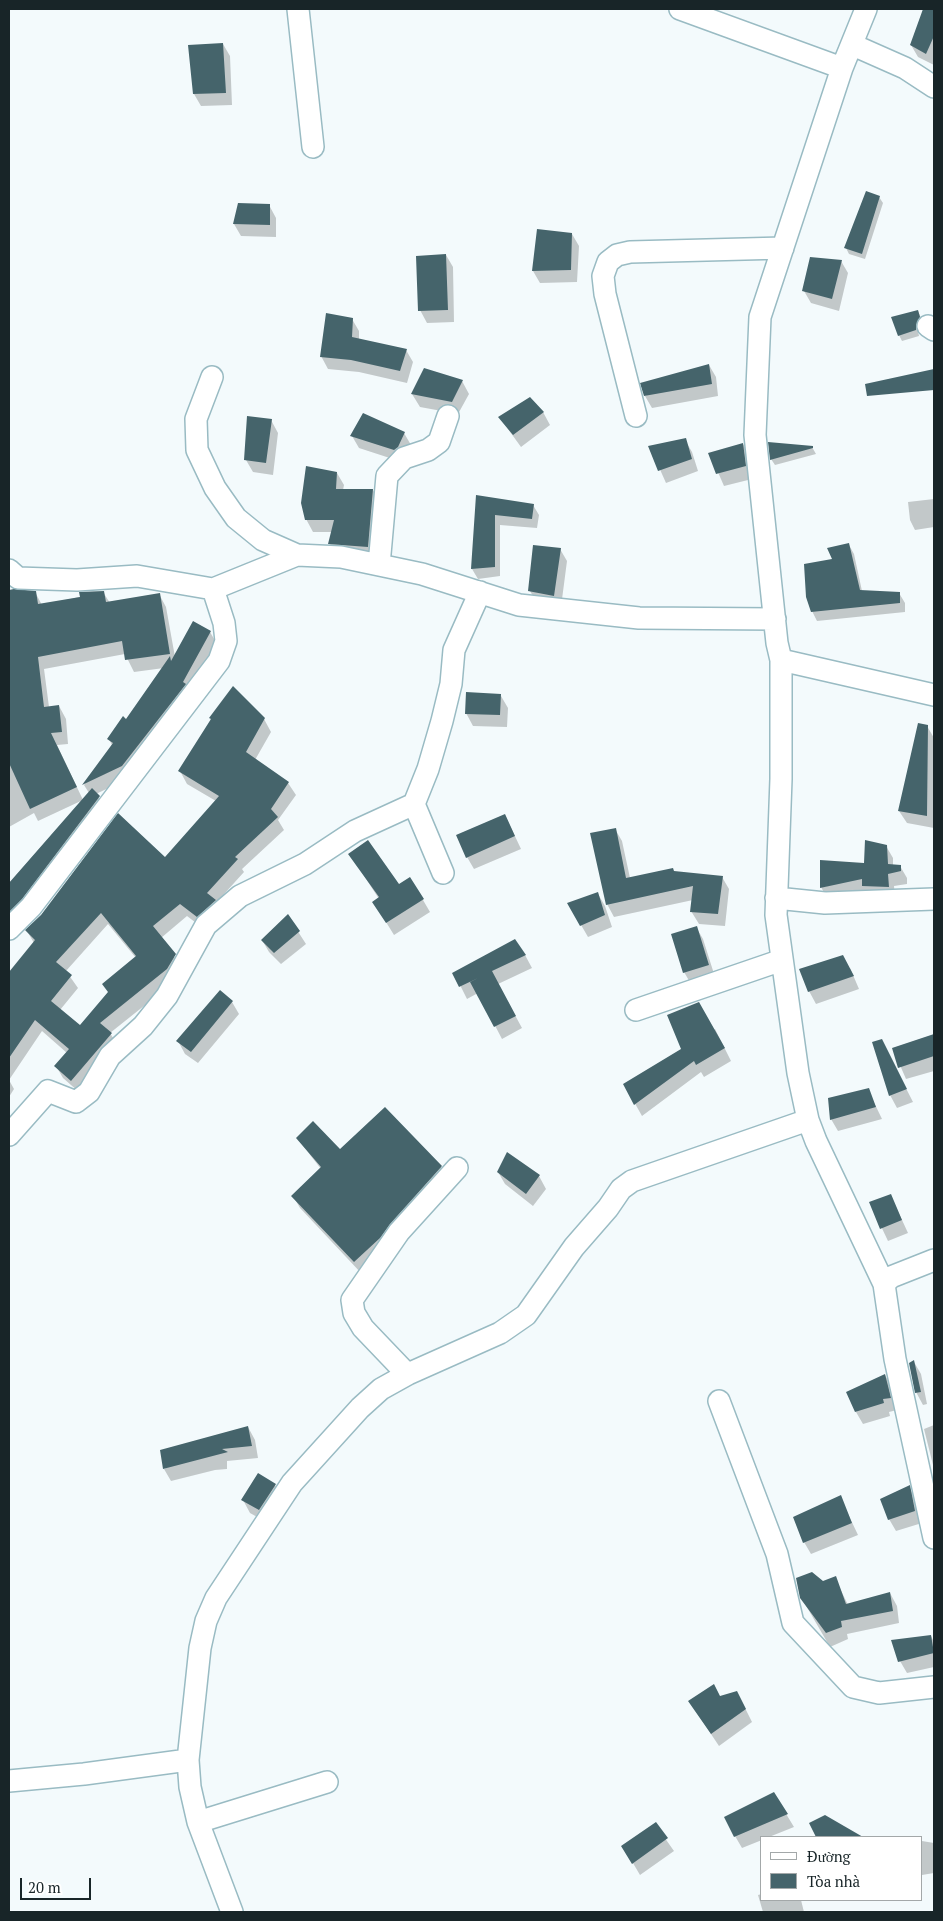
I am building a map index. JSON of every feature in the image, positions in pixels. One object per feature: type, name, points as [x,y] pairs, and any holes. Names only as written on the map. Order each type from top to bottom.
[{"type":"street","points":[[298,9],[313,147]]},
{"type":"street","points":[[680,9],[842,68]]},
{"type":"street","points":[[866,9],[853,45],[842,68],[760,317],[755,435],[781,660],[781,779],[776,898],[782,960],[798,1073],[808,1120],[884,1284],[895,1359],[934,1538]]},
{"type":"street","points":[[853,45],[905,68],[934,86]]},
{"type":"street","points":[[636,416],[604,294],[603,276],[608,262],[617,255],[630,252],[783,248]]},
{"type":"street","points":[[212,377],[196,419],[197,450],[215,488],[236,518],[263,540],[297,554],[341,557],[422,574],[519,605],[639,618],[775,619]]},
{"type":"street","points":[[379,565],[387,476],[404,458],[428,450],[439,442],[448,416]]},
{"type":"street","points":[[12,575],[76,580],[137,576],[213,589],[297,554]]},
{"type":"street","points":[[9,929],[31,907],[219,661],[226,641],[224,622],[213,589]]},
{"type":"street","points":[[9,1135],[48,1091],[76,1102],[89,1092],[110,1056],[143,1026],[167,996],[206,925],[240,896],[305,864],[356,831],[414,804],[428,769],[442,721],[451,684],[454,650],[480,592]]},
{"type":"street","points":[[781,660],[934,695]]},
{"type":"street","points":[[414,804],[443,873]]},
{"type":"street","points":[[776,898],[825,903],[934,899]]},
{"type":"street","points":[[636,1010],[782,960]]},
{"type":"street","points":[[232,1912],[198,1822],[190,1787],[188,1760],[200,1648],[206,1621],[216,1598],[292,1483],[360,1408],[381,1389],[407,1374],[500,1333],[526,1315],[574,1247],[622,1189],[632,1181],[808,1120]]},
{"type":"street","points":[[407,1374],[363,1328],[354,1313],[352,1300],[399,1232],[457,1168]]},
{"type":"street","points":[[884,1284],[891,1277],[934,1260]]},
{"type":"street","points":[[719,1401],[777,1554],[793,1623],[853,1687],[879,1693],[934,1687]]},
{"type":"street","points":[[9,1781],[84,1774],[188,1760]]},
{"type":"street","points":[[198,1822],[327,1782]]},
{"type":"building","points":[[923,9],[934,9],[934,36],[926,54],[910,45]]},
{"type":"building","points":[[223,43],[226,93],[193,94],[188,45]]},
{"type":"building","points":[[866,191],[880,196],[862,254],[844,248]]},
{"type":"building","points":[[238,203],[270,204],[270,225],[233,224]]},
{"type":"building","points":[[537,229],[572,233],[571,270],[532,271]]},
{"type":"building","points":[[446,254],[448,310],[418,311],[416,256]]},
{"type":"building","points":[[810,257],[842,260],[832,299],[802,291]]},
{"type":"building","points":[[918,310],[920,317],[916,330],[898,336],[891,317]]},
{"type":"building","points":[[326,313],[353,318],[352,337],[407,349],[400,371],[351,360],[320,357]]},
{"type":"building","points":[[709,364],[712,384],[644,396],[640,383]]},
{"type":"building","points":[[424,368],[463,380],[452,402],[411,394]]},
{"type":"building","points":[[934,369],[934,390],[867,396],[865,384]]},
{"type":"building","points":[[530,397],[544,412],[513,435],[498,417]]},
{"type":"building","points":[[363,413],[405,432],[398,447],[394,450],[350,436]]},
{"type":"building","points":[[247,416],[272,419],[266,463],[244,460]]},
{"type":"building","points":[[686,438],[692,459],[658,471],[648,446]]},
{"type":"building","points":[[768,442],[813,446],[813,448],[770,460]]},
{"type":"building","points":[[743,443],[746,466],[716,474],[708,453]]},
{"type":"building","points":[[306,466],[337,472],[336,489],[373,489],[368,547],[328,544],[334,520],[305,520],[301,503]]},
{"type":"building","points":[[476,495],[534,504],[532,519],[495,515],[495,567],[471,569]]},
{"type":"building","points":[[849,543],[860,590],[900,592],[900,603],[811,612],[806,597],[804,564],[832,559],[827,548]]},
{"type":"building","points":[[533,545],[561,548],[554,596],[528,591]]},
{"type":"building","points":[[9,590],[36,591],[38,604],[80,597],[79,592],[104,591],[106,602],[160,593],[170,654],[125,660],[122,641],[38,657],[44,707],[59,705],[62,732],[51,733],[77,787],[30,809],[9,763]]},
{"type":"building","points":[[193,621],[211,631],[183,682],[186,684],[122,766],[82,785],[113,743],[107,739],[123,716],[126,719],[170,656],[171,661]]},
{"type":"building","points":[[233,686],[265,718],[246,752],[289,782],[271,809],[278,817],[235,857],[238,859],[207,893],[216,900],[197,917],[180,904],[153,926],[176,954],[167,969],[100,1023],[112,1033],[71,1081],[54,1066],[69,1049],[35,1020],[9,1058],[9,972],[35,940],[25,930],[41,915],[118,813],[165,857],[219,796],[178,771],[211,719],[209,718]],"holes":[[[101,913],[136,956],[102,984],[108,992],[80,1025],[51,1001],[72,975],[56,962]]]},
{"type":"building","points":[[466,692],[501,694],[500,715],[465,714]]},
{"type":"building","points":[[918,723],[928,725],[927,816],[898,811]]},
{"type":"building","points":[[92,788],[100,796],[22,899],[9,912],[9,883]]},
{"type":"building","points":[[505,814],[515,836],[466,858],[456,835]]},
{"type":"building","points":[[616,828],[626,878],[673,868],[674,871],[723,876],[718,914],[690,912],[693,886],[606,905],[590,833]]},
{"type":"building","points":[[368,840],[399,884],[410,877],[424,899],[386,923],[372,902],[379,897],[348,854]]},
{"type":"building","points":[[865,840],[887,845],[888,864],[901,865],[901,871],[888,874],[889,887],[862,886],[862,879],[820,888],[820,860],[864,863]]},
{"type":"building","points":[[598,892],[605,915],[580,926],[567,903]]},
{"type":"building","points":[[288,914],[300,931],[274,953],[261,940]]},
{"type":"building","points":[[697,926],[709,965],[683,973],[671,934]]},
{"type":"building","points":[[515,939],[526,955],[492,971],[516,1016],[494,1027],[470,982],[478,978],[459,987],[452,973]]},
{"type":"building","points":[[843,955],[854,976],[808,992],[799,969]]},
{"type":"building","points":[[220,990],[233,1001],[191,1052],[176,1041]]},
{"type":"building","points":[[699,1002],[725,1048],[696,1065],[694,1061],[634,1105],[623,1084],[681,1049],[667,1015]]},
{"type":"building","points":[[934,1034],[934,1056],[898,1068],[892,1048]]},
{"type":"building","points":[[882,1039],[907,1089],[889,1096],[872,1042]]},
{"type":"building","points":[[869,1088],[876,1107],[830,1120],[828,1098]]},
{"type":"building","points":[[385,1107],[442,1166],[390,1224],[380,1238],[354,1262],[291,1196],[321,1167],[296,1138],[313,1121],[340,1149]]},
{"type":"building","points":[[507,1152],[540,1175],[526,1194],[497,1172]]},
{"type":"building","points":[[891,1194],[902,1220],[880,1229],[869,1202]]},
{"type":"building","points":[[914,1360],[921,1392],[915,1393],[909,1363]]},
{"type":"building","points":[[885,1374],[891,1398],[883,1399],[884,1403],[855,1412],[846,1392]]},
{"type":"building","points":[[248,1426],[252,1446],[222,1449],[228,1452],[163,1469],[160,1450]]},
{"type":"building","points":[[258,1473],[276,1484],[259,1510],[241,1500]]},
{"type":"building","points":[[910,1485],[915,1511],[888,1520],[880,1499]]},
{"type":"building","points":[[841,1495],[852,1523],[803,1543],[793,1517]]},
{"type":"building","points":[[812,1572],[823,1581],[836,1576],[846,1604],[890,1592],[893,1611],[841,1621],[842,1627],[826,1633],[800,1598],[796,1578]]},
{"type":"building","points":[[931,1635],[934,1653],[898,1662],[891,1640]]},
{"type":"building","points":[[714,1684],[720,1696],[737,1691],[746,1709],[711,1734],[688,1701]]},
{"type":"building","points":[[774,1792],[788,1814],[734,1837],[724,1817]]},
{"type":"building","points":[[825,1815],[861,1836],[816,1836],[809,1823]]},
{"type":"building","points":[[656,1822],[668,1838],[632,1864],[621,1846]]}]
